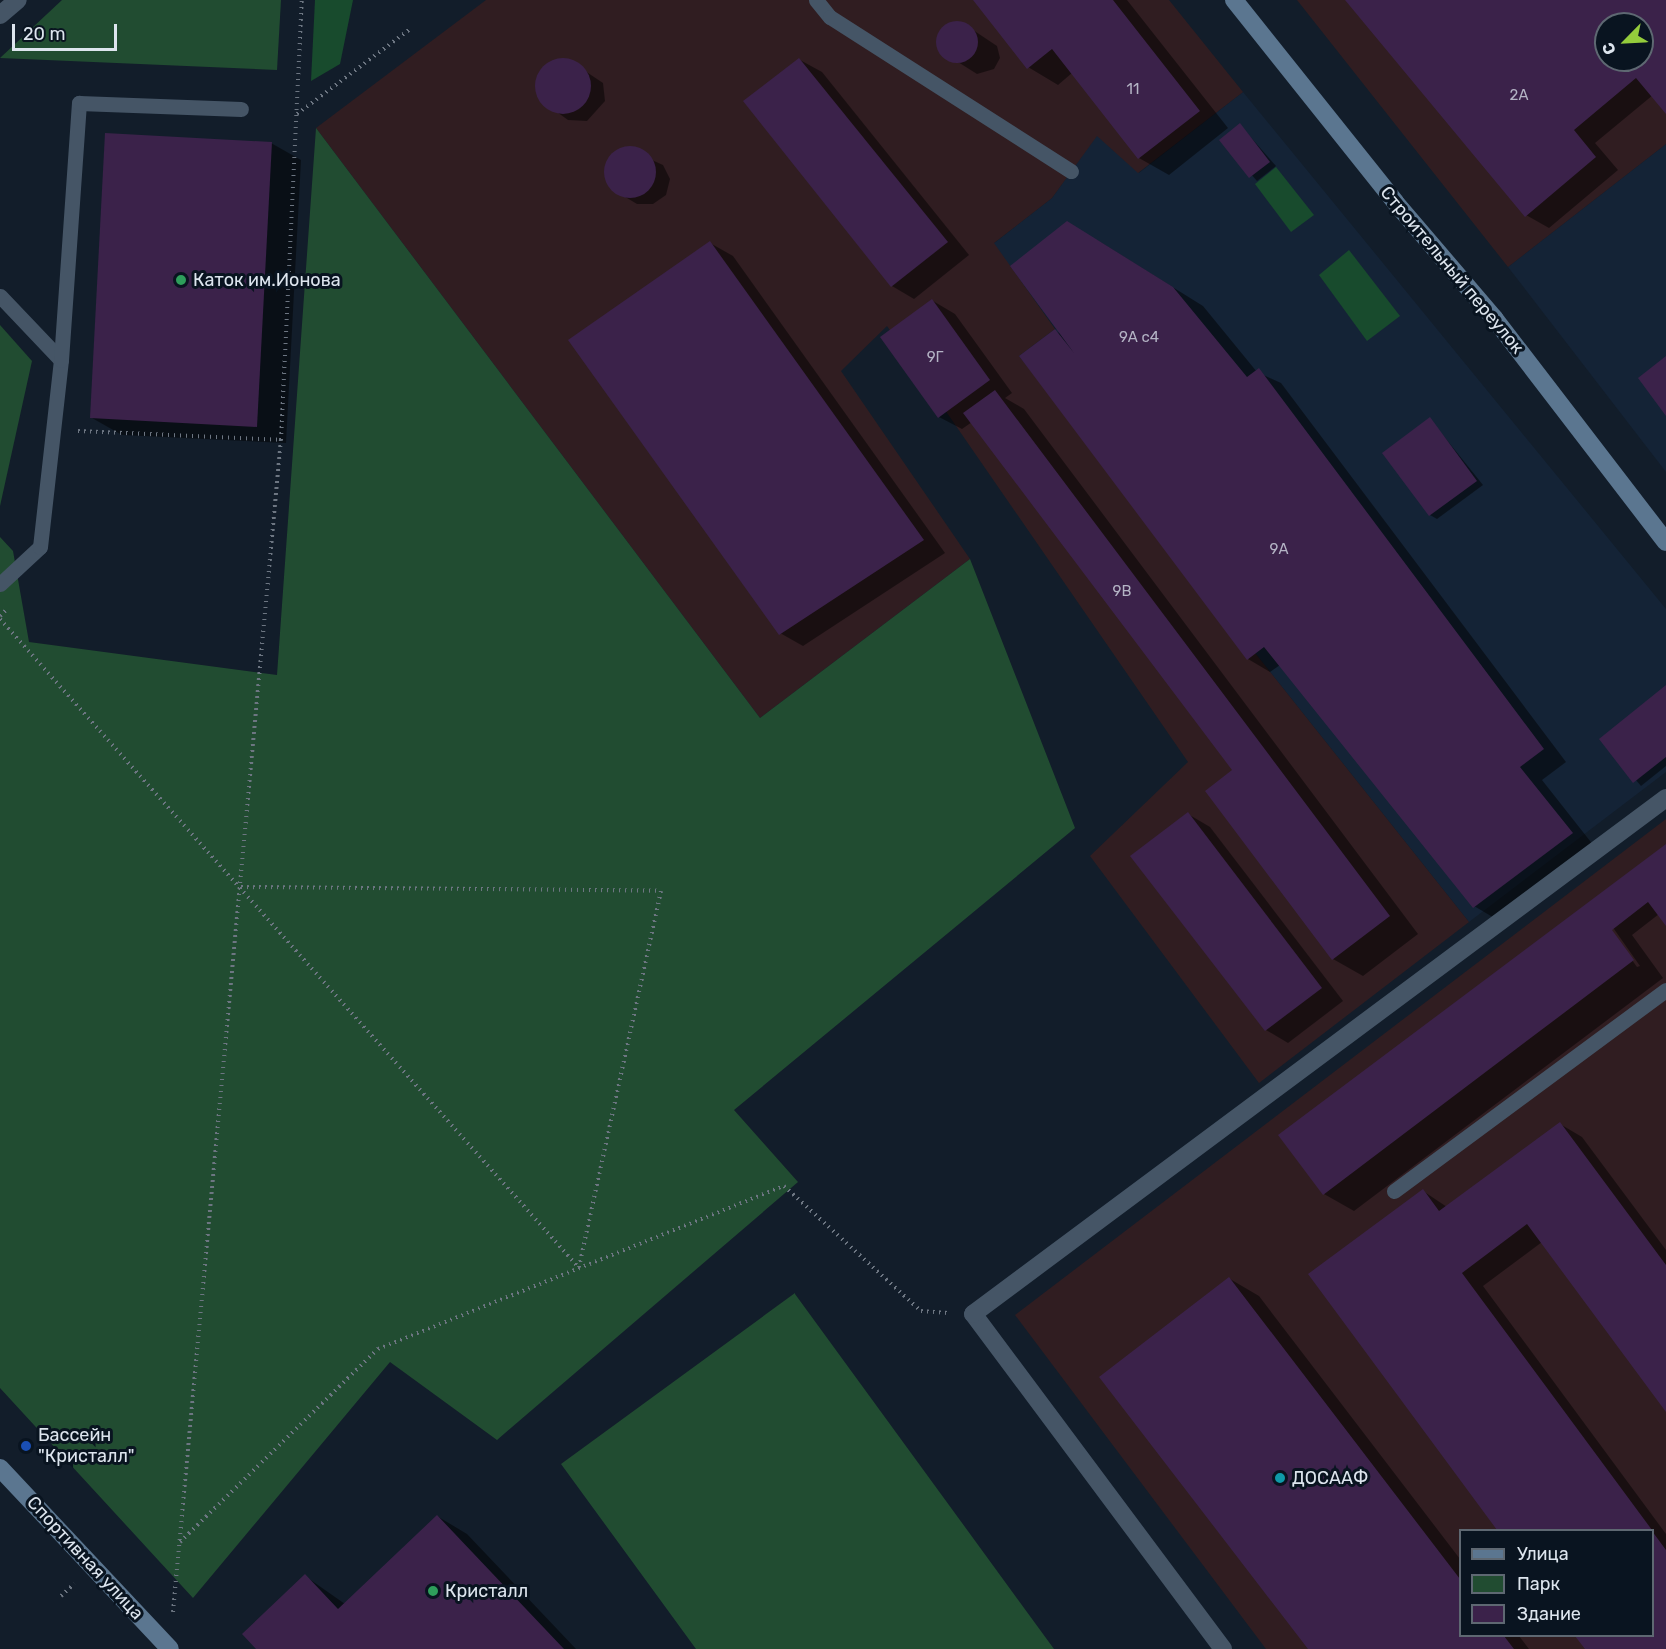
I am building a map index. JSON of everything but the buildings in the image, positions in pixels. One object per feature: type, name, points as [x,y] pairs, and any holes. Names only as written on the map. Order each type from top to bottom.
[{"type":"street","points":[[0,15],[18,0]]},
{"type":"street","name":"Строительный переулок","points":[[1234,0],[1395,202],[1494,318],[1666,542]]},
{"type":"street","points":[[1222,1649],[973,1314],[1666,798]]},
{"type":"street","name":"Спортивная улица","points":[[0,1468],[170,1649]]},
{"type":"lane","points":[[816,0],[830,17],[1071,171]]},
{"type":"lane","points":[[0,584],[40,547],[61,360],[79,103],[241,109]]},
{"type":"lane","points":[[0,296],[61,360]]},
{"type":"lane","points":[[1394,1191],[1666,990]]},
{"type":"path","points":[[173,1613],[281,440],[302,0]]},
{"type":"path","points":[[296,114],[409,30]]},
{"type":"path","points":[[73,442],[74,431],[281,440]]},
{"type":"path","points":[[17,600],[0,617],[579,1268]]},
{"type":"path","points":[[240,886],[661,891],[579,1268]]},
{"type":"path","points":[[180,1542],[378,1349],[784,1186],[921,1311],[973,1314]]},
{"type":"shaded area","points":[[486,0],[1169,0],[1243,92],[1138,173],[1097,136],[1052,198],[994,243],[1055,329],[1019,356],[1469,922],[1259,1083],[1090,856],[1188,762],[887,326],[841,371],[970,559],[760,718],[316,128]]},
{"type":"shaded area","points":[[1297,0],[1666,0],[1666,144],[1508,267]]},
{"type":"shaded area","points":[[1243,92],[1666,609],[1666,772],[1469,922],[1019,356],[1056,329],[993,244],[1052,198],[1097,135],[1139,173]]},
{"type":"shaded area","points":[[1666,144],[1666,472],[1508,267]]},
{"type":"shaded area","points":[[1666,819],[1666,1649],[1266,1649],[1015,1315]]},
{"type":"green space","points":[[62,0],[281,0],[277,70],[0,58]]},
{"type":"green space","points":[[315,0],[353,0],[340,64],[311,81]]},
{"type":"green space","points":[[316,128],[760,718],[970,559],[1075,828],[734,1110],[798,1182],[497,1440],[390,1362],[193,1598],[0,1388],[0,537],[13,551],[29,642],[277,675]]},
{"type":"green space","points":[[1276,167],[1314,215],[1291,232],[1255,184]]},
{"type":"green space","points":[[1349,250],[1400,316],[1367,341],[1319,275]]},
{"type":"green space","points":[[0,325],[32,361],[0,506]]},
{"type":"green space","points":[[795,1293],[1054,1649],[696,1649],[561,1464]]},
{"type":"place","name":"Каток им.Ионова","points":[[181,280]]},
{"type":"place","name":"Бассейн \"Кристалл\"","points":[[26,1446]]},
{"type":"place","name":"ДОСААФ","points":[[1280,1478]]},
{"type":"place","name":"Кристалл","points":[[433,1591]]}]
